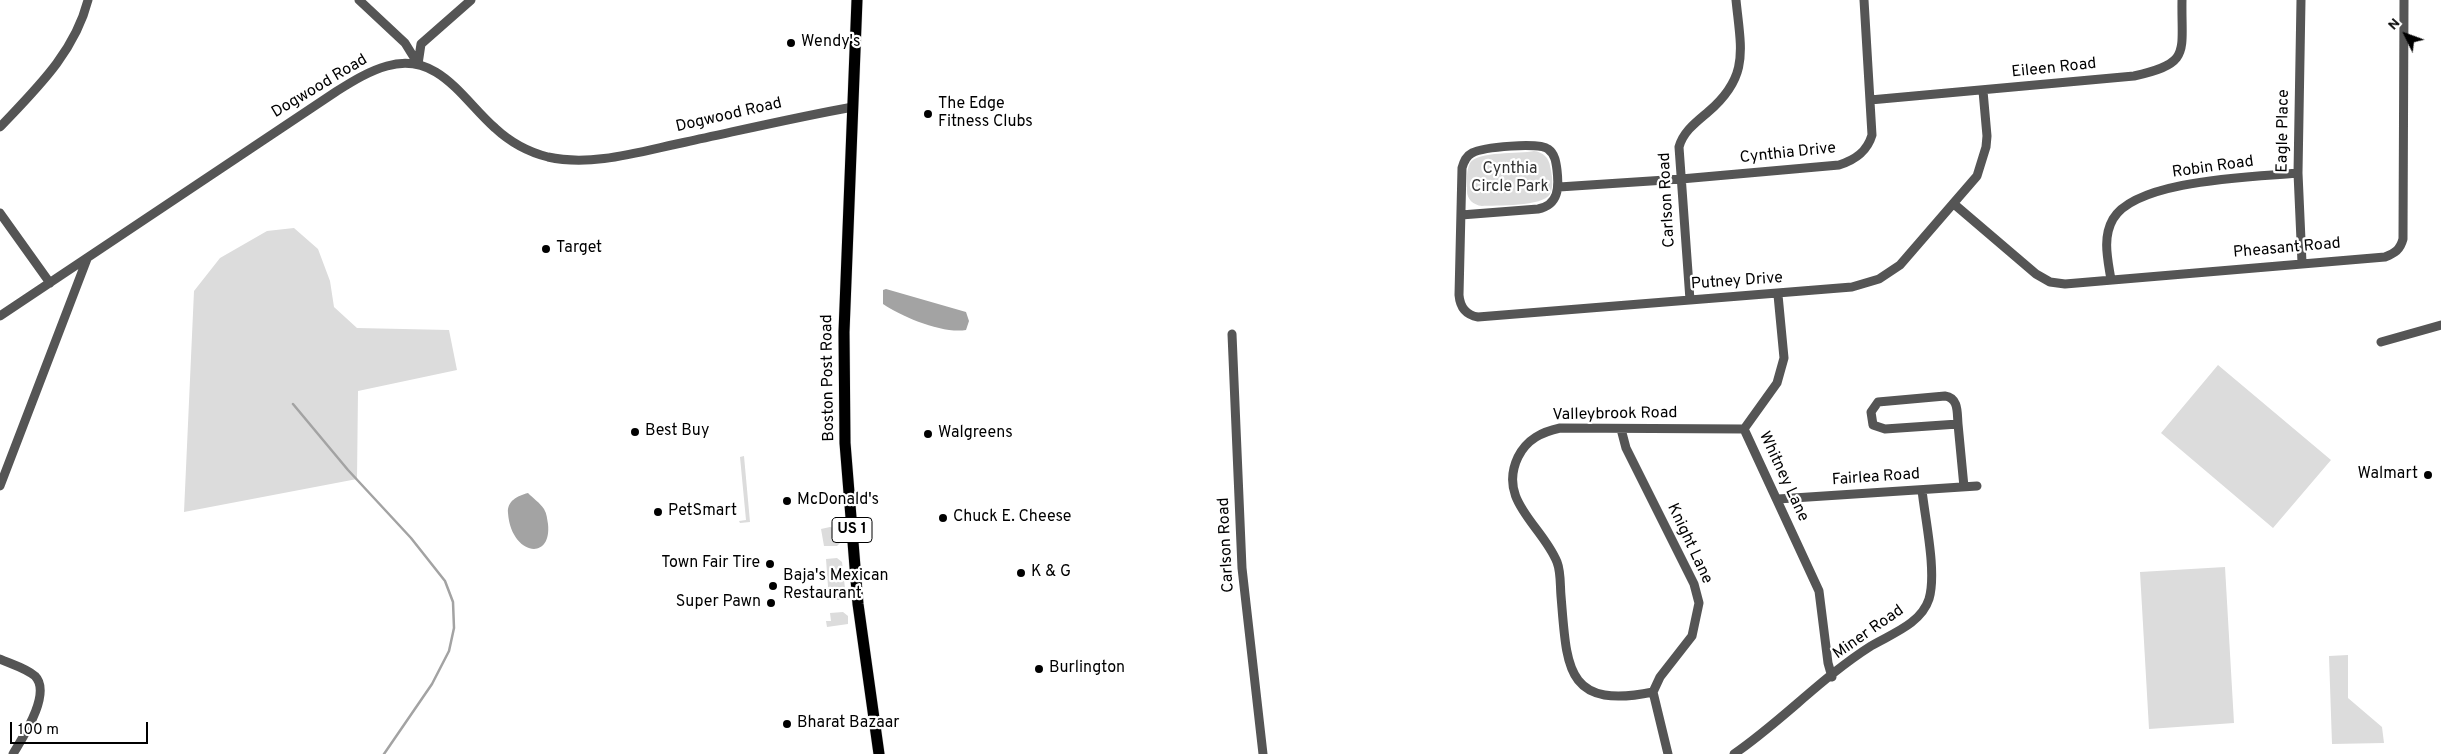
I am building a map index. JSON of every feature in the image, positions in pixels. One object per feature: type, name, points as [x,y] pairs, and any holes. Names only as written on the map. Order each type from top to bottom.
[{"type":"main road","name":"Boston Post Road","points":[[857,0],[844,332],[846,443],[858,604],[879,754]]},
{"type":"street","points":[[0,127],[38,87],[70,46],[78,30],[88,0]]},
{"type":"street","points":[[360,0],[405,43],[418,64]]},
{"type":"street","points":[[418,64],[422,44],[471,0]]},
{"type":"street","name":"Carlson Road","points":[[1690,300],[1679,148],[1681,139],[1690,128],[1722,100],[1736,78],[1740,64],[1736,0]]},
{"type":"street","name":"Cynthia Drive","points":[[1559,187],[1681,179],[1839,165],[1852,161],[1870,142],[1872,134],[1864,0]]},
{"type":"street","name":"Eileen Road","points":[[1870,100],[2134,76],[2171,65],[2177,59],[2182,46],[2182,0]]},
{"type":"street","name":"Eagle Place","points":[[2301,0],[2298,173],[2302,263]]},
{"type":"street","name":"Pheasant Road","points":[[1954,204],[2036,274],[2050,282],[2065,284],[2385,257],[2394,254],[2401,244],[2404,0]]},
{"type":"street","name":"Dogwood Road","points":[[0,316],[87,259],[203,178],[367,73],[396,64],[418,64],[446,78],[464,94],[493,127],[513,142],[534,152],[562,159],[590,160],[622,155],[784,119],[853,107]]},
{"type":"street","name":"Putney Drive","points":[[1461,215],[1458,295],[1464,310],[1472,316],[1778,295],[1852,287],[1879,279],[1907,259],[1974,182],[1982,164],[1987,136],[1983,91]]},
{"type":"street","points":[[1530,145],[1544,146],[1554,156],[1559,187],[1553,201],[1541,208],[1461,215],[1463,163],[1467,157],[1476,151],[1530,145]]},
{"type":"street","name":"Robin Road","points":[[2111,280],[2107,237],[2113,220],[2132,201],[2171,188],[2204,181],[2298,173]]},
{"type":"street","points":[[0,213],[50,283]]},
{"type":"street","points":[[0,486],[87,259]]},
{"type":"street","name":"Whitney Lane","points":[[1778,295],[1784,358],[1777,383],[1744,429],[1819,591],[1828,664],[1832,677]]},
{"type":"street","points":[[2381,342],[2441,325]]},
{"type":"street","name":"Carlson Road","points":[[1232,334],[1242,568],[1262,754]]},
{"type":"street","points":[[1958,424],[1885,430],[1873,425],[1871,412],[1878,402],[1948,396],[1955,403],[1958,424],[1964,486]]},
{"type":"street","name":"Valleybrook Road","points":[[1653,692],[1628,697],[1608,697],[1593,692],[1574,675],[1566,654],[1557,562],[1521,508],[1513,490],[1516,463],[1521,452],[1534,437],[1546,431],[1560,428],[1722,427],[1744,429]]},
{"type":"street","name":"Knight Lane","points":[[1621,429],[1626,448],[1694,584],[1699,603],[1692,636],[1660,677],[1653,692]]},
{"type":"street","name":"Fairlea Road","points":[[1778,499],[1977,486]]},
{"type":"street","name":"Miner Road","points":[[1734,754],[1870,647],[1906,626],[1925,608],[1932,582],[1922,490]]},
{"type":"street","points":[[0,659],[35,676],[41,692],[38,705],[13,754]]},
{"type":"street","points":[[1653,692],[1668,754]]},
{"type":"green space","name":"Cynthia Circle Park","points":[[1534,151],[1543,154],[1549,163],[1552,188],[1546,198],[1529,203],[1482,206],[1473,203],[1469,199],[1467,194],[1467,173],[1470,163],[1474,159],[1481,156]]},
{"type":"green space","points":[[294,228],[318,249],[330,281],[334,307],[357,328],[449,330],[457,370],[358,391],[357,479],[184,512],[194,291],[220,258],[267,231]]},
{"type":"green space","points":[[2218,365],[2331,460],[2273,528],[2161,433]]},
{"type":"green space","points":[[744,456],[750,522],[740,523],[739,521],[746,520],[740,457]]},
{"type":"green space","points":[[830,527],[838,529],[840,543],[837,546],[824,546],[821,529]]},
{"type":"green space","points":[[837,558],[842,562],[846,597],[843,600],[829,600],[826,559]]},
{"type":"green space","points":[[2225,567],[2234,723],[2149,729],[2140,572]]},
{"type":"green space","points":[[843,612],[848,616],[848,624],[827,627],[826,621],[831,621],[830,613]]},
{"type":"green space","points":[[2348,655],[2348,698],[2382,727],[2384,743],[2332,744],[2329,656]]},
{"type":"shaded area","points":[[886,289],[966,312],[969,321],[966,330],[957,331],[935,327],[901,314],[883,304],[883,290]]},
{"type":"shaded area","points":[[528,493],[542,507],[547,518],[548,536],[544,544],[538,548],[523,545],[516,538],[508,513],[511,502]]},
{"type":"waterway","points":[[293,404],[348,470],[411,538],[445,581],[453,602],[454,628],[449,651],[432,684],[384,754]]},
{"type":"place","name":"Wendy's","points":[[791,43]]},
{"type":"place","name":"The Edge Fitness Clubs","points":[[928,114]]},
{"type":"place","name":"Target","points":[[546,249]]},
{"type":"place","name":"Best Buy","points":[[635,432]]},
{"type":"place","name":"Walgreens","points":[[928,434]]},
{"type":"place","name":"Walmart","points":[[2428,475]]},
{"type":"place","name":"McDonald's","points":[[787,501]]},
{"type":"place","name":"PetSmart","points":[[658,512]]},
{"type":"place","name":"Chuck E. Cheese","points":[[943,518]]},
{"type":"place","name":"Town Fair Tire","points":[[770,564]]},
{"type":"place","name":"K & G","points":[[1021,573]]},
{"type":"place","name":"Baja's Mexican Restaurant","points":[[773,586]]},
{"type":"place","name":"Super Pawn","points":[[771,603]]},
{"type":"place","name":"Burlington","points":[[1039,669]]},
{"type":"place","name":"Bharat Bazaar","points":[[787,724]]}]
